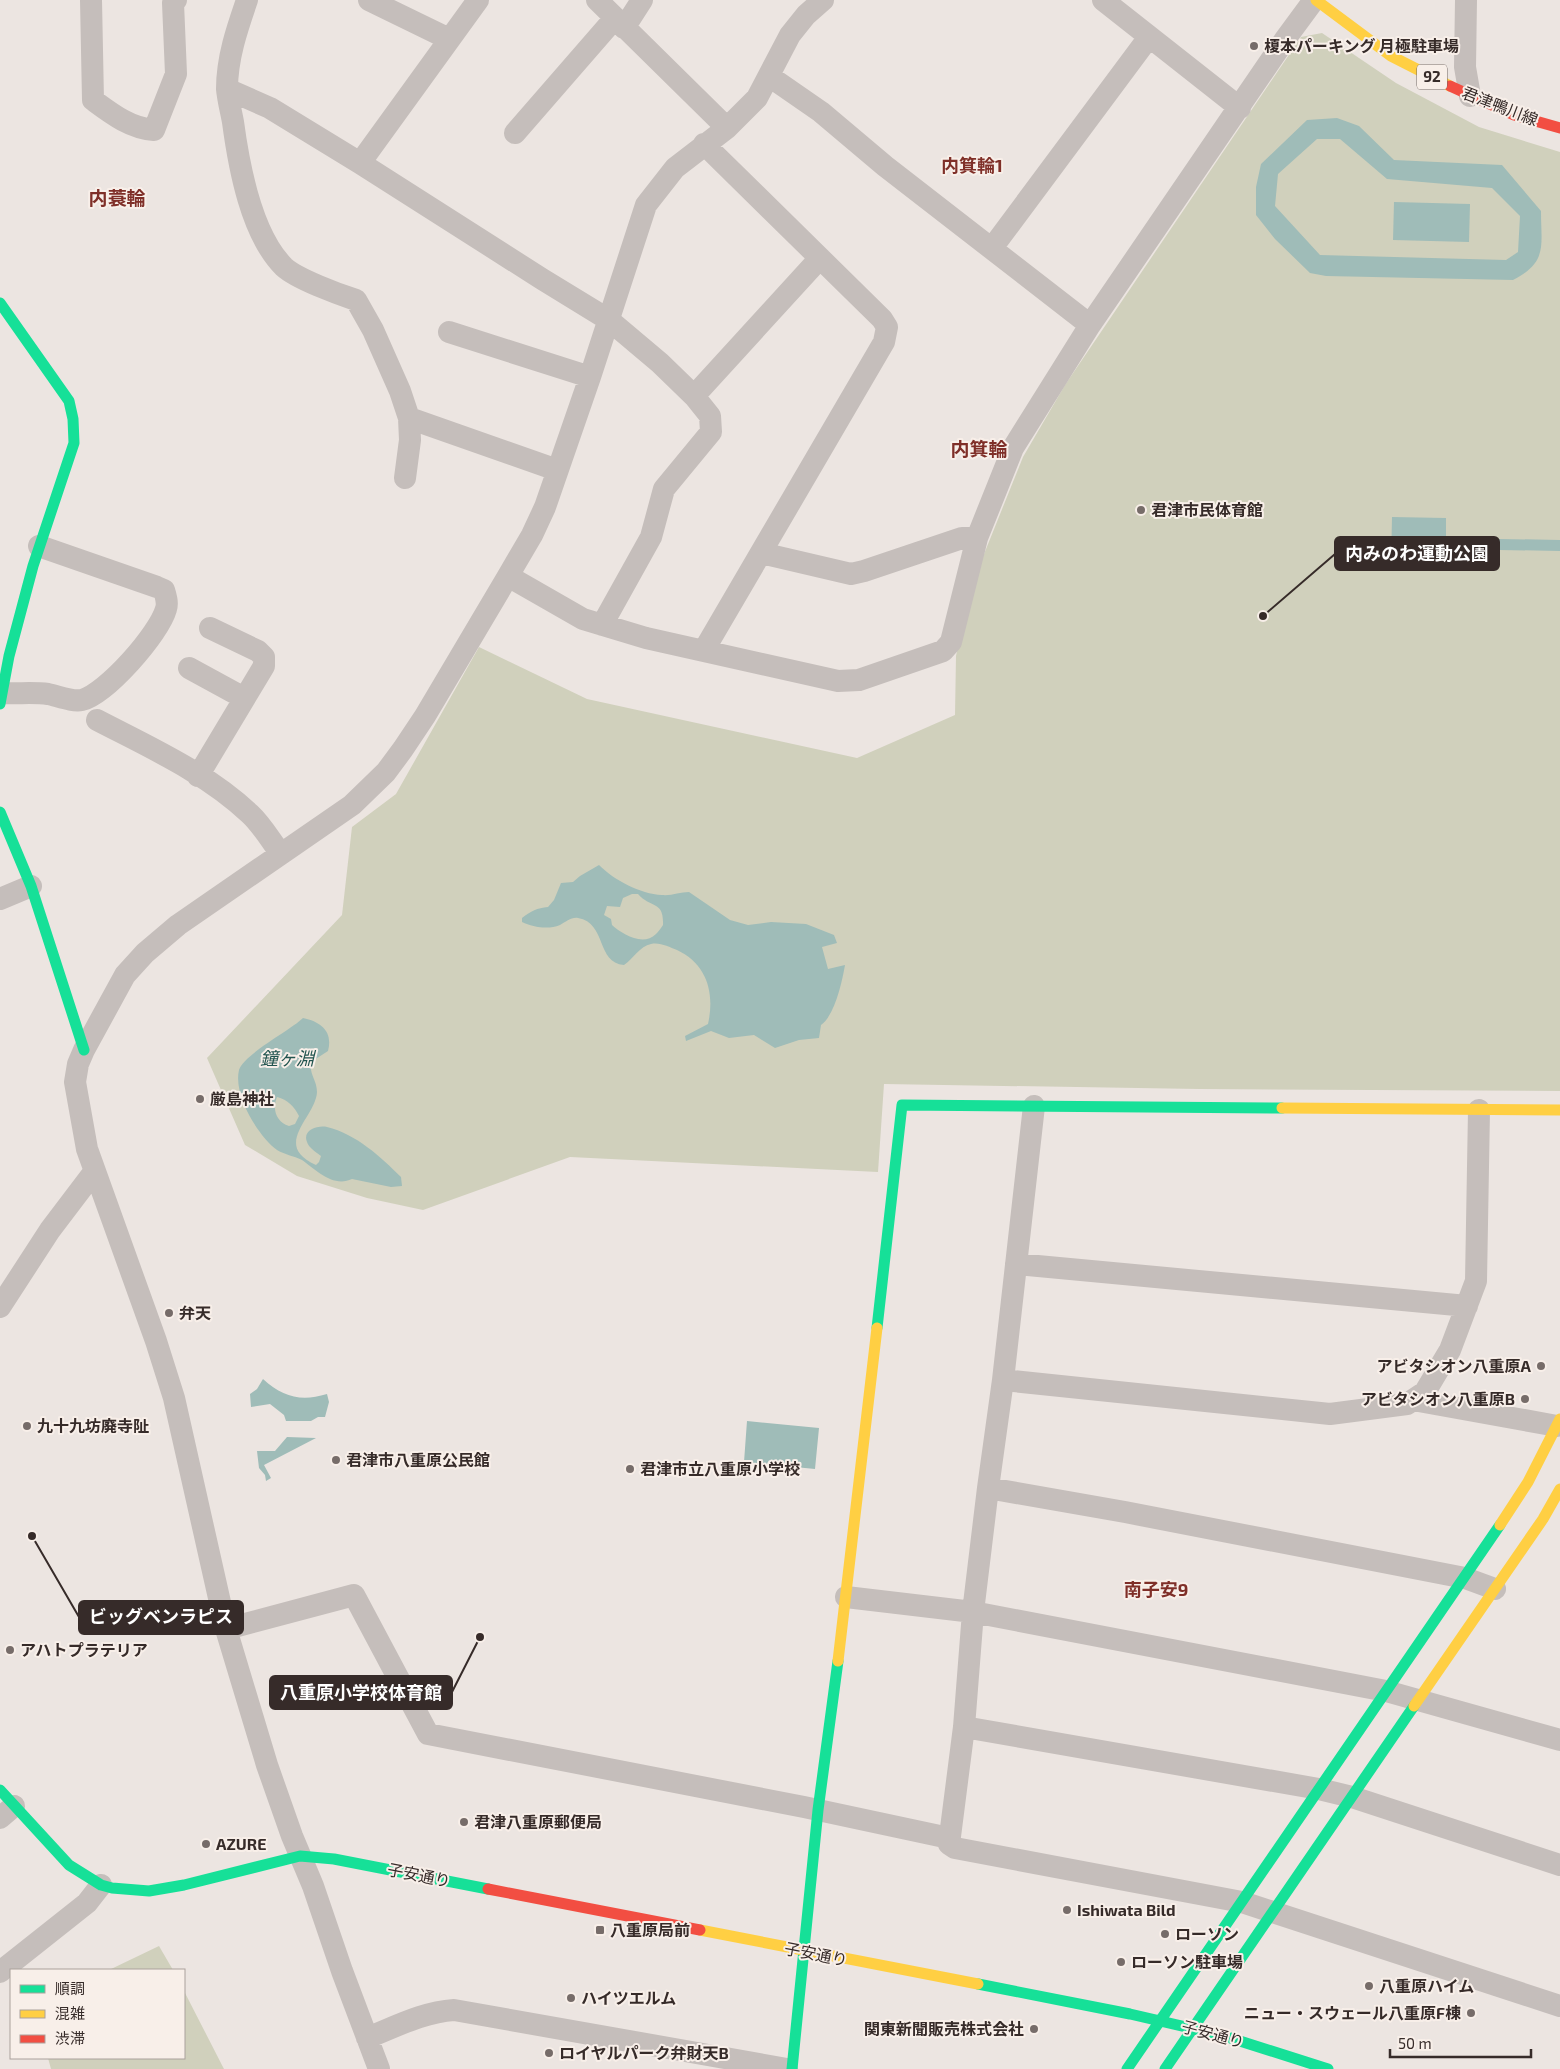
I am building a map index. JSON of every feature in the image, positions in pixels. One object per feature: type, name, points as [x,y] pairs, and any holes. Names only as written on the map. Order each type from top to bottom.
[{"type":"street","points":[[91,0],[92,100],[114,116],[140,129],[154,130],[176,74],[173,3],[176,0]]},
{"type":"street","points":[[247,0],[232,44],[227,89],[235,140],[254,216],[268,248],[285,268],[328,290],[356,300],[373,330],[400,391],[409,418],[410,440],[405,478]]},
{"type":"street","points":[[369,0],[449,39]]},
{"type":"street","points":[[360,162],[478,0]]},
{"type":"street","points":[[597,0],[727,128]]},
{"type":"street","points":[[515,133],[642,0]]},
{"type":"street","points":[[378,2069],[313,1886],[300,1856],[267,1764],[226,1629],[174,1398],[156,1341],[94,1172],[87,1149],[75,1082],[84,1050],[126,975],[145,952],[178,924],[352,805],[386,772],[425,716],[532,535],[545,507],[646,205],[676,168],[704,144],[727,128],[757,98],[790,35],[806,15],[823,0]]},
{"type":"street","points":[[1103,0],[1240,108]]},
{"type":"street","points":[[508,576],[583,619],[646,638],[838,681],[859,680],[944,651],[951,642],[977,538],[1013,448],[1090,325],[1286,38],[1315,0]]},
{"type":"street","name":"君津鴨川線","points":[[1315,0],[1392,56],[1470,96],[1514,115],[1560,128]]},
{"type":"street","points":[[1466,0],[1465,67],[1470,96]]},
{"type":"street","points":[[992,248],[1148,37]]},
{"type":"street","points":[[769,76],[821,112],[885,166],[1090,325]]},
{"type":"street","points":[[227,89],[270,108],[360,162],[609,320],[660,363],[694,396],[710,416],[711,432],[664,489],[650,537],[602,625]]},
{"type":"street","points":[[704,144],[882,319],[887,328],[884,342],[704,650]]},
{"type":"street","points":[[694,396],[820,258]]},
{"type":"street","points":[[0,303],[68,401],[73,419],[74,443],[39,546],[9,656],[1,699],[47,694],[79,701],[93,696],[106,686],[150,639],[166,609],[167,599],[164,590],[157,587],[39,546]]},
{"type":"street","points":[[449,332],[590,377]]},
{"type":"street","points":[[409,418],[557,470]]},
{"type":"street","points":[[761,553],[851,574],[864,572],[962,538],[977,538]]},
{"type":"street","points":[[198,776],[264,666],[264,657],[258,651],[210,628]]},
{"type":"street","points":[[189,668],[244,698]]},
{"type":"street","points":[[97,720],[161,753],[227,793],[252,816],[281,854]]},
{"type":"street","points":[[0,812],[31,886],[84,1050]]},
{"type":"street","points":[[0,899],[31,886]]},
{"type":"street","points":[[792,2069],[818,1810],[846,1597],[902,1104],[1560,1110]]},
{"type":"street","points":[[1034,1106],[1003,1380],[973,1612],[964,1727],[948,1838],[949,1844],[955,1848],[1242,1902],[1560,2006]]},
{"type":"street","points":[[1003,1380],[1330,1414],[1407,1404],[1425,1392],[1450,1350],[1476,1282],[1479,1110]]},
{"type":"street","points":[[0,1307],[50,1230],[94,1172]]},
{"type":"street","points":[[1016,1264],[1468,1306]]},
{"type":"street","points":[[1127,2069],[1465,1578],[1528,1482],[1558,1422],[1413,1400]]},
{"type":"street","points":[[988,1488],[1125,1512],[1465,1578],[1495,1589]]},
{"type":"street","points":[[1164,2069],[1543,1519],[1560,1489]]},
{"type":"street","points":[[226,1629],[354,1594],[428,1734],[818,1810],[948,1838]]},
{"type":"street","points":[[846,1597],[973,1612],[1386,1691],[1560,1740]]},
{"type":"street","points":[[964,1727],[1319,1789],[1352,1797],[1560,1865]]},
{"type":"street","points":[[0,1972],[87,1903],[101,1885],[69,1865],[5,1805]]},
{"type":"street","name":"子安通り","points":[[101,1885],[132,1891],[149,1891],[184,1885],[300,1856],[334,1859],[1160,2021],[1220,2035],[1328,2069]]},
{"type":"street","points":[[367,2038],[421,2016],[454,2010],[678,2059],[787,2069]]},
{"type":"green space","points":[[1322,33],[1396,83],[1479,127],[1560,152],[1560,1091],[1199,1089],[884,1084],[878,1172],[570,1157],[423,1210],[367,1198],[297,1176],[245,1145],[207,1058],[342,915],[352,827],[396,794],[479,647],[587,699],[857,758],[955,715],[956,656],[972,584],[1023,457],[1065,385],[1301,37]]},
{"type":"green space","points":[[159,1946],[172,1969],[111,1969]]},
{"type":"green space","points":[[185,1993],[224,2069],[51,2069],[48,2059],[185,2059]]},
{"type":"water","points":[[1337,118],[1359,126],[1394,160],[1502,165],[1541,211],[1540,252],[1532,267],[1513,280],[1326,276],[1310,273],[1275,239],[1256,215],[1256,187],[1261,164],[1307,120]],"holes":[[[1317,139],[1340,139],[1387,179],[1492,188],[1520,216],[1518,252],[1506,260],[1320,255],[1275,206],[1278,174]]]},
{"type":"water","points":[[1394,202],[1470,204],[1469,242],[1393,240]]},
{"type":"water","points":[[1392,517],[1446,518],[1446,538],[1560,540],[1560,551],[1446,549],[1445,566],[1391,564]]},
{"type":"water","points":[[599,865],[620,881],[645,892],[665,895],[689,892],[730,920],[748,925],[771,922],[806,924],[834,935],[837,943],[822,947],[828,969],[845,965],[837,998],[830,1014],[821,1025],[819,1038],[799,1040],[775,1048],[754,1035],[729,1038],[711,1031],[686,1041],[685,1036],[708,1024],[710,1012],[709,991],[702,971],[687,956],[664,945],[651,944],[643,947],[624,965],[615,963],[609,958],[598,935],[587,921],[575,918],[555,927],[546,928],[522,922],[522,918],[531,912],[548,907],[554,900],[561,883],[573,882]],"holes":[[[632,894],[638,894],[659,908],[663,917],[663,925],[651,938],[633,938],[612,925],[611,919],[604,915],[607,906],[620,907],[623,898]]]},
{"type":"water","name":"鐘ヶ淵","points":[[303,1018],[321,1025],[327,1033],[329,1044],[328,1051],[311,1062],[311,1070],[317,1092],[315,1101],[299,1130],[296,1140],[297,1149],[303,1157],[316,1165],[321,1156],[308,1144],[307,1134],[312,1129],[319,1127],[338,1130],[376,1154],[401,1177],[402,1186],[391,1187],[352,1179],[345,1181],[332,1180],[302,1160],[277,1150],[255,1125],[243,1103],[238,1080],[239,1070],[249,1057]],"holes":[[[277,1097],[293,1106],[299,1116],[295,1124],[289,1126],[278,1118],[275,1110]]]},
{"type":"water","points":[[263,1379],[285,1394],[301,1398],[327,1394],[329,1402],[325,1417],[318,1417],[311,1421],[286,1421],[284,1415],[270,1404],[251,1407],[250,1394],[257,1389]]},
{"type":"water","points":[[747,1421],[819,1428],[815,1469],[744,1462]]},
{"type":"water","points":[[287,1437],[316,1438],[264,1465],[271,1478],[266,1481],[265,1475],[259,1468],[257,1451],[275,1451]]},
{"type":"traffic: fast","points":[[0,303],[69,401],[73,419],[74,443],[33,566],[9,656],[0,704]]},
{"type":"traffic: fast","points":[[0,812],[31,886],[84,1050]]},
{"type":"traffic: fast","points":[[877,1328],[902,1105],[1282,1108]]},
{"type":"traffic: fast","points":[[1127,2069],[1500,1525]]},
{"type":"traffic: fast","points":[[792,2069],[818,1810],[838,1661]]},
{"type":"traffic: fast","points":[[1165,2069],[1414,1706]]},
{"type":"traffic: fast","points":[[0,1790],[69,1865],[101,1885],[112,1888],[149,1891],[184,1885],[300,1856],[334,1859],[488,1889]]},
{"type":"traffic: fast","points":[[978,1984],[1130,2014],[1221,2035],[1328,2069]]},
{"type":"traffic: slow","points":[[1316,0],[1391,56],[1450,86]]},
{"type":"traffic: slow","points":[[1282,1108],[1560,1110]]},
{"type":"traffic: slow","points":[[838,1661],[877,1328]]},
{"type":"traffic: slow","points":[[1500,1525],[1528,1482],[1560,1419]]},
{"type":"traffic: slow","points":[[1414,1706],[1543,1519],[1560,1489]]},
{"type":"traffic: slow","points":[[700,1930],[978,1984]]},
{"type":"traffic: jam","points":[[1450,86],[1514,115],[1560,128]]},
{"type":"traffic: jam","points":[[488,1889],[700,1930]]},
{"type":"place","name":"榎本パーキング 月極駐車場","points":[[1254,46]]},
{"type":"place","name":"君津市民体育館","points":[[1141,510]]},
{"type":"place","name":"内みのわ運動公園","points":[[1263,616]]},
{"type":"place","name":"厳島神社","points":[[200,1099]]},
{"type":"place","name":"弁天","points":[[169,1313]]},
{"type":"place","name":"アビタシオン八重原A","points":[[1541,1366]]},
{"type":"place","name":"アビタシオン八重原B","points":[[1525,1399]]},
{"type":"place","name":"九十九坊廃寺阯","points":[[27,1426]]},
{"type":"place","name":"君津市八重原公民館","points":[[336,1460]]},
{"type":"place","name":"君津市立八重原小学校","points":[[630,1469]]},
{"type":"place","name":"ビッグベンラピス","points":[[32,1536]]},
{"type":"place","name":"八重原小学校体育館","points":[[480,1637]]},
{"type":"place","name":"アハトプラテリア","points":[[10,1650]]},
{"type":"place","name":"君津八重原郵便局","points":[[464,1822]]},
{"type":"place","name":"AZURE","points":[[206,1844]]},
{"type":"place","name":"Ishiwata Bild","points":[[1067,1910]]},
{"type":"place","name":"八重原局前","points":[[600,1930]]},
{"type":"place","name":"ローソン","points":[[1165,1934]]},
{"type":"place","name":"ローソン駐車場","points":[[1121,1962]]},
{"type":"place","name":"八重原ハイム","points":[[1369,1986]]},
{"type":"place","name":"ハイツエルム","points":[[571,1998]]},
{"type":"place","name":"ニュー・スウェール八重原F棟","points":[[1471,2013]]},
{"type":"place","name":"関東新聞販売株式会社","points":[[1034,2029]]},
{"type":"place","name":"ロイヤルパーク弁財天B","points":[[549,2053]]},
{"type":"district","name":"内箕輪1","points":[[972,166]]},
{"type":"district","name":"内蓑輪","points":[[117,198]]},
{"type":"district","name":"内箕輪","points":[[979,449]]},
{"type":"district","name":"南子安9","points":[[1156,1590]]}]
